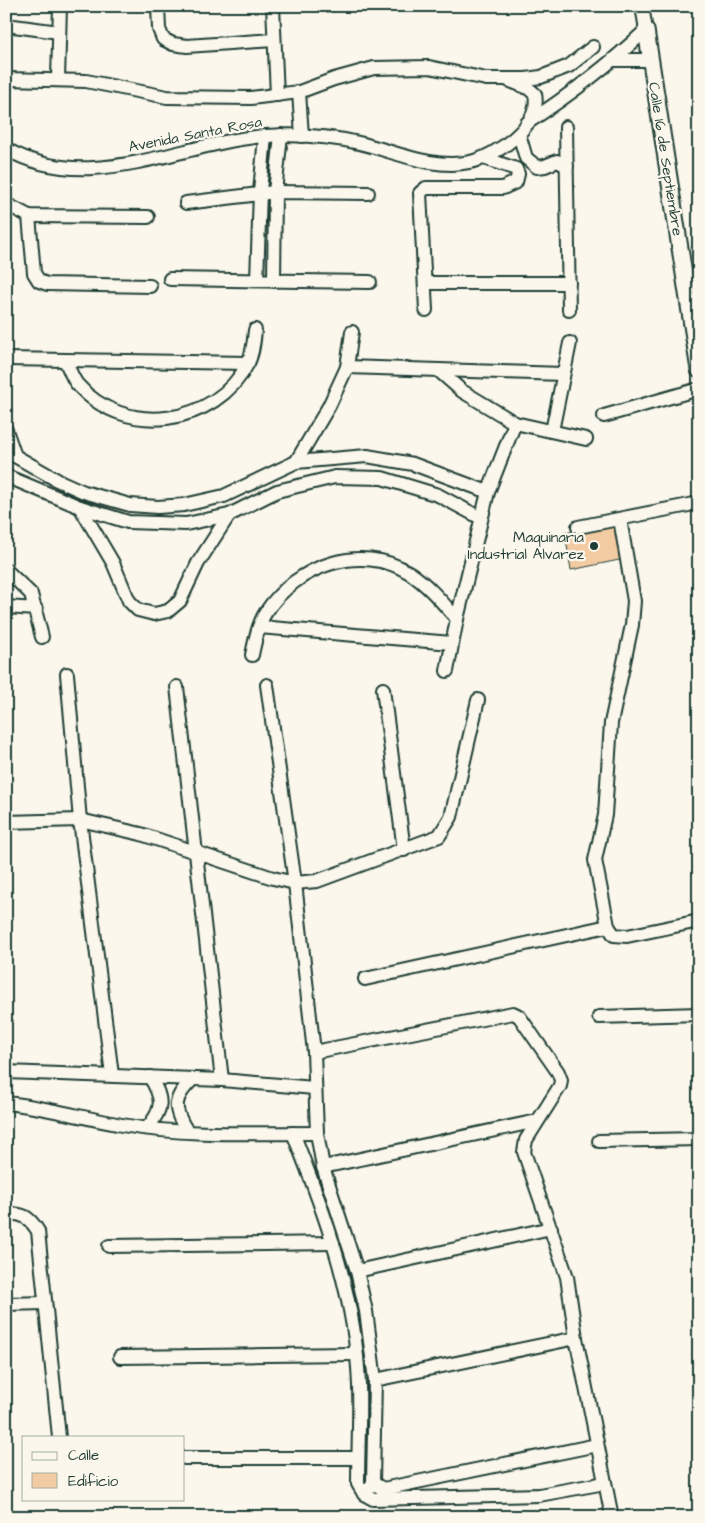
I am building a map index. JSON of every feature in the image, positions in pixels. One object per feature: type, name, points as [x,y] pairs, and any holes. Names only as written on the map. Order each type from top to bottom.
[{"type":"street","points":[[58,79],[60,6]]},
{"type":"street","points":[[158,6],[159,29],[163,39],[173,44],[187,46],[274,40]]},
{"type":"street","points":[[273,6],[277,95]]},
{"type":"street","name":"Calle 16 de Septiembre","points":[[642,6],[699,370]]},
{"type":"street","points":[[6,25],[59,32]]},
{"type":"street","name":"Avenida Santa Rosa","points":[[527,122],[572,93],[615,60],[646,30]]},
{"type":"street","name":"Avenida Santa Rosa","points":[[6,79],[86,81],[168,97],[220,99],[299,92],[334,79],[374,68],[429,67],[486,79],[526,79],[555,72],[569,66],[594,47]]},
{"type":"street","points":[[615,60],[651,60]]},
{"type":"street","name":"Avenida Santa Rosa","points":[[6,149],[40,163],[77,170],[117,166],[265,136],[302,136],[359,143],[384,152],[445,163],[469,162],[497,152],[519,134],[527,122],[535,105],[535,94],[528,88],[508,80]]},
{"type":"street","points":[[299,92],[302,136]]},
{"type":"street","points":[[566,128],[569,310]]},
{"type":"street","points":[[519,134],[524,155],[537,166],[541,167],[557,161],[566,166]]},
{"type":"street","points":[[257,280],[260,192],[265,136]]},
{"type":"street","points":[[274,280],[275,192],[281,136]]},
{"type":"street","points":[[510,166],[524,155]]},
{"type":"street","points":[[426,310],[420,195],[422,190],[426,188],[510,186],[516,182],[518,174],[516,169],[484,158]]},
{"type":"street","points":[[186,202],[260,192],[368,193]]},
{"type":"street","points":[[6,204],[29,216],[148,218]]},
{"type":"street","points":[[29,216],[34,273],[39,281],[47,284],[150,286]]},
{"type":"street","points":[[170,278],[370,282]]},
{"type":"street","points":[[425,283],[569,284]]},
{"type":"street","points":[[65,360],[76,382],[100,403],[130,416],[155,420],[194,413],[226,393],[248,362],[253,350],[255,330]]},
{"type":"street","points":[[296,462],[329,406],[347,367],[352,332]]},
{"type":"street","points":[[552,431],[570,343]]},
{"type":"street","points":[[6,359],[248,362]]},
{"type":"street","points":[[347,367],[563,374]]},
{"type":"street","points":[[438,370],[462,391],[515,422],[586,439]]},
{"type":"street","points":[[604,416],[699,389]]},
{"type":"street","points":[[447,671],[457,619],[488,492],[515,422]]},
{"type":"street","points":[[6,430],[11,455],[57,480],[84,492],[130,506],[158,507],[184,505],[224,496],[296,462],[367,456],[413,464],[488,492]]},
{"type":"street","points":[[6,476],[80,507],[128,522],[186,524],[229,515],[277,491],[335,477],[382,478],[438,495],[481,518]]},
{"type":"street","points":[[51,495],[57,480]]},
{"type":"street","points":[[254,481],[263,498]]},
{"type":"street","points":[[578,527],[699,503]]},
{"type":"street","points":[[80,507],[113,564],[129,601],[138,610],[154,614],[168,611],[180,601],[198,563],[229,515]]},
{"type":"street","points":[[620,519],[634,601],[632,624],[611,723],[605,815],[595,860],[608,926],[614,935],[627,936],[699,921]]},
{"type":"street","points":[[252,655],[259,627],[265,613],[284,589],[310,571],[333,562],[361,559],[386,563],[410,574],[440,600],[457,619]]},
{"type":"street","points":[[6,570],[30,594],[36,609],[42,637]]},
{"type":"street","points":[[6,607],[36,609]]},
{"type":"street","points":[[259,627],[452,642]]},
{"type":"street","points":[[67,674],[80,820],[112,1075]]},
{"type":"street","points":[[267,685],[295,883],[314,1052],[317,1133],[323,1167],[357,1271],[366,1310],[374,1380],[373,1483],[364,1494]]},
{"type":"street","points":[[176,687],[197,851],[222,1080]]},
{"type":"street","points":[[383,689],[404,850]]},
{"type":"street","points":[[6,822],[80,820],[141,834],[197,851],[273,878],[295,883],[317,881],[440,836],[451,817],[478,700]]},
{"type":"street","points":[[365,979],[608,926]]},
{"type":"street","points":[[314,1052],[513,1012],[519,1016],[558,1072],[561,1080],[560,1086],[526,1140],[524,1152],[568,1277],[576,1338],[612,1517]]},
{"type":"street","points":[[600,1017],[699,1014]]},
{"type":"street","points":[[6,1072],[222,1080],[314,1088]]},
{"type":"street","points":[[147,1128],[157,1117],[160,1104],[158,1090],[150,1077]]},
{"type":"street","points":[[187,1131],[177,1116],[176,1103],[181,1091],[193,1079]]},
{"type":"street","points":[[6,1103],[59,1110],[122,1125],[147,1128],[187,1131],[317,1133]]},
{"type":"street","points":[[323,1167],[537,1121]]},
{"type":"street","points":[[293,1133],[333,1244],[350,1313],[359,1384],[358,1484],[364,1494],[373,1499],[539,1495],[605,1482]]},
{"type":"street","points":[[599,1141],[699,1139]]},
{"type":"street","points":[[6,1214],[20,1214],[31,1218],[38,1231],[59,1436]]},
{"type":"street","points":[[357,1271],[551,1228]]},
{"type":"street","points":[[109,1246],[333,1244]]},
{"type":"street","points":[[6,1304],[45,1303]]},
{"type":"street","points":[[350,1313],[366,1310]]},
{"type":"street","points":[[374,1380],[576,1338]]},
{"type":"street","points":[[120,1357],[356,1354]]},
{"type":"street","points":[[373,1483],[383,1489],[597,1444]]},
{"type":"street","points":[[185,1458],[358,1458]]},
{"type":"building","name":"Maquinaria Industrial Alvarez","points":[[618,522],[624,559],[571,570],[565,533]]},
{"type":"place","name":"Maquinaria Industrial Alvarez","points":[[594,546]]}]
